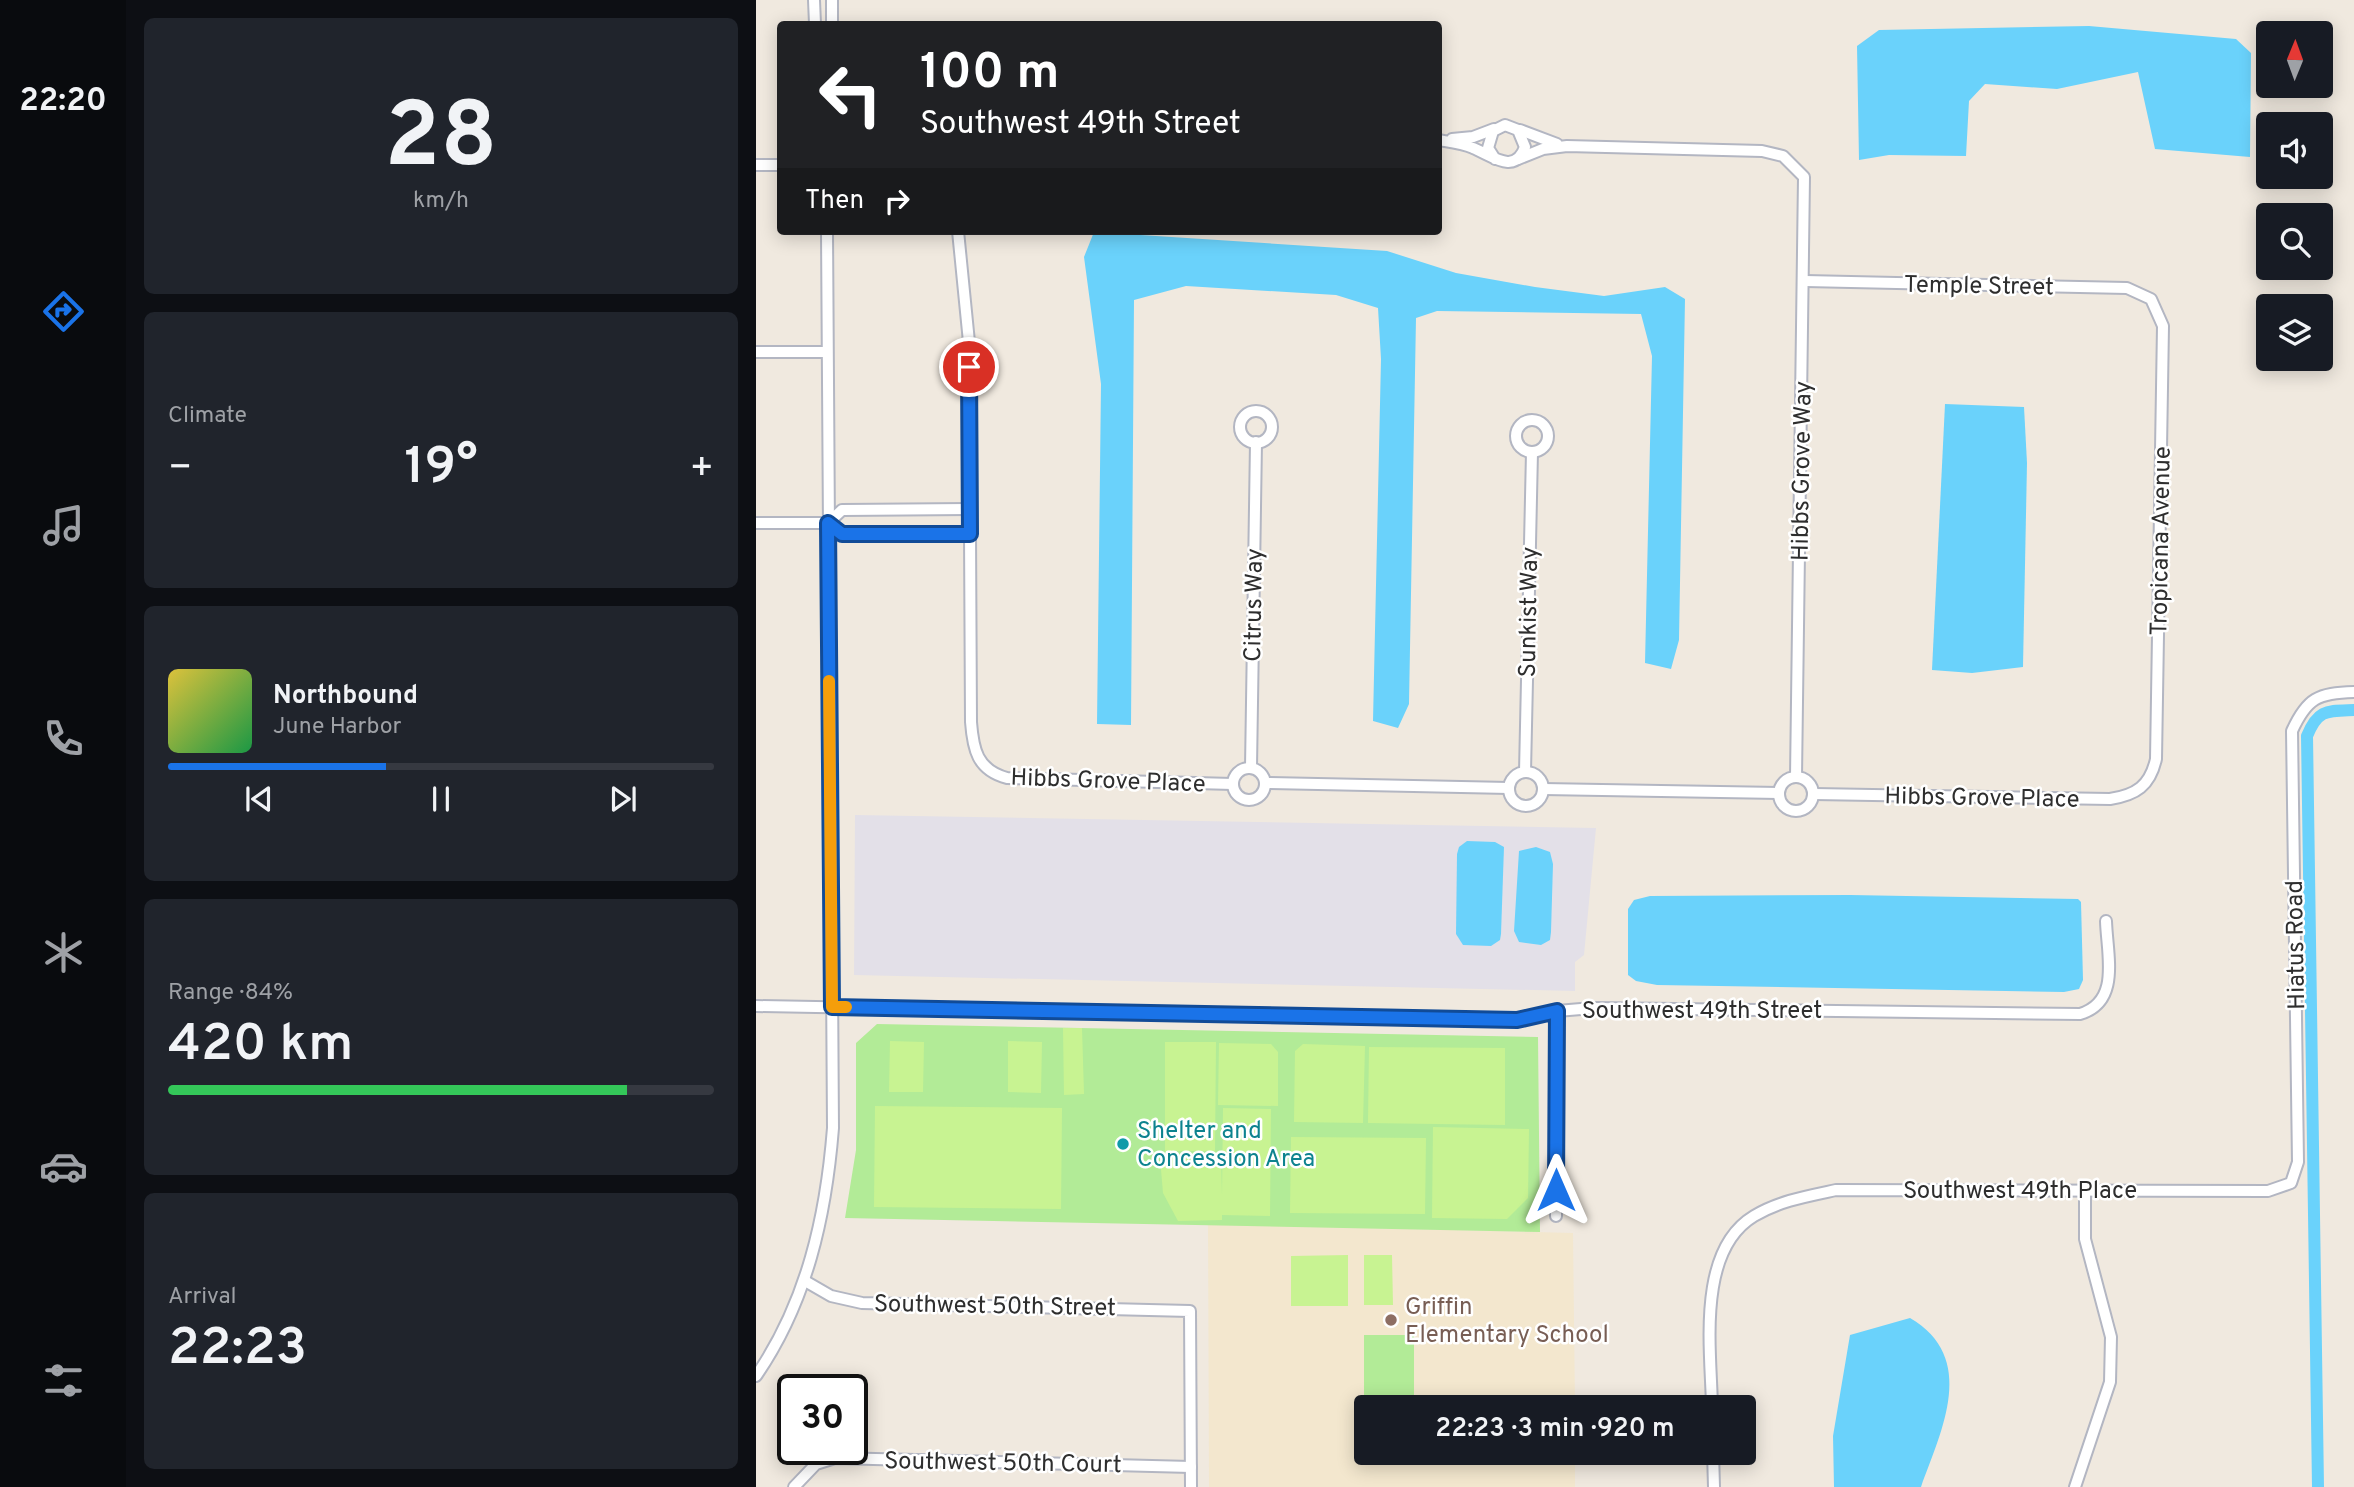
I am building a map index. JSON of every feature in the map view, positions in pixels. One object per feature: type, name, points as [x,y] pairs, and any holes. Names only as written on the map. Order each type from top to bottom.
[{"type":"street","points":[[814,0],[815,21]]},
{"type":"street","points":[[832,0],[832,21]]},
{"type":"street","points":[[1442,139],[1473,137],[1510,126],[1539,139],[1567,146]]},
{"type":"street","points":[[1495,159],[1488,143],[1496,128]]},
{"type":"street","points":[[1518,130],[1525,147],[1518,159]]},
{"type":"street","points":[[1442,140],[1475,148],[1509,163],[1543,149],[1567,146]]},
{"type":"street","name":"Hibbs Grove Way","points":[[1567,146],[1762,151],[1783,156],[1797,167],[1804,177],[1805,281],[1796,777]]},
{"type":"street","points":[[756,165],[777,165]]},
{"type":"street","points":[[756,1376],[805,1281],[815,1249],[831,1156],[827,235]]},
{"type":"street","points":[[756,523],[828,523],[842,534],[970,534],[968,315],[958,235]]},
{"type":"street","name":"Temple Street","points":[[1805,281],[2127,288],[2141,292],[2151,299]]},
{"type":"street","name":"Tropicana Avenue","points":[[2146,784],[2156,759],[2163,326],[2151,299]]},
{"type":"street","points":[[756,352],[826,352]]},
{"type":"street","name":"Citrus Way","points":[[1251,768],[1256,442]]},
{"type":"street","name":"Sunkist Way","points":[[1525,772],[1532,452]]},
{"type":"street","points":[[828,523],[842,510],[969,509]]},
{"type":"street","name":"Hibbs Grove Place","points":[[970,534],[972,738],[975,755],[985,768],[1007,778],[1233,784]]},
{"type":"street","name":"Hiatus Road","points":[[2291,1184],[2298,1162],[2292,731],[2303,708],[2326,693],[2354,692]]},
{"type":"street","points":[[1251,768],[1260,772],[1266,783],[1261,795],[1251,800],[1237,794],[1233,784],[1236,774],[1251,768]]},
{"type":"street","points":[[1525,772],[1539,779],[1543,789],[1540,799],[1526,805],[1513,798],[1509,788],[1516,776],[1525,772]]},
{"type":"street","points":[[1796,777],[1810,783],[1814,794],[1804,809],[1793,811],[1783,805],[1779,793],[1784,781],[1796,777]]},
{"type":"street","points":[[1266,783],[1509,788]]},
{"type":"street","name":"Hibbs Grove Place","points":[[1814,794],[2110,799],[2128,796],[2146,784]]},
{"type":"street","points":[[1543,789],[1779,793]]},
{"type":"street","name":"Southwest 49th Street","points":[[756,1006],[1517,1020],[1557,1011],[1593,1008],[2080,1014],[2094,1009],[2103,1000],[2109,983],[2106,921]]},
{"type":"street","points":[[1556,1216],[1557,1011]]},
{"type":"street","name":"Southwest 49th Place","points":[[1713,1395],[1710,1303],[1716,1269],[1732,1239],[1753,1217],[1794,1199],[1836,1191],[2268,1191],[2291,1184]]},
{"type":"street","points":[[2075,1487],[2110,1382],[2111,1337],[2085,1239],[2085,1189]]},
{"type":"street","name":"Southwest 50th Street","points":[[805,1281],[831,1296],[862,1303],[1190,1311],[1191,1467]]},
{"type":"street","name":"Southwest 50th Court","points":[[794,1487],[816,1464],[835,1458],[1191,1467]]},
{"type":"street","points":[[1713,1465],[1714,1487]]},
{"type":"street","points":[[1191,1467],[1191,1487]]},
{"type":"shaded area","points":[[855,815],[1596,828],[1584,955],[1575,962],[1575,991],[854,975]]},
{"type":"shaded area","name":"Griffin Elementary School","points":[[1208,1224],[1573,1233],[1575,1395],[1354,1395],[1354,1465],[1575,1465],[1575,1487],[1209,1487]]},
{"type":"green space","points":[[877,1024],[1538,1037],[1540,1232],[845,1218],[856,1150],[856,1043]]},
{"type":"green space","points":[[1063,1028],[1082,1028],[1084,1094],[1064,1095]]},
{"type":"green space","points":[[890,1041],[924,1042],[923,1092],[889,1092]]},
{"type":"green space","points":[[1008,1041],[1042,1042],[1041,1093],[1008,1092]]},
{"type":"green space","points":[[1165,1042],[1216,1042],[1215,1151],[1165,1151]]},
{"type":"green space","points":[[1219,1043],[1271,1044],[1278,1052],[1278,1106],[1218,1105]]},
{"type":"green space","points":[[1303,1044],[1365,1046],[1363,1123],[1294,1122],[1295,1051]]},
{"type":"green space","points":[[1369,1047],[1505,1048],[1505,1125],[1368,1123]]},
{"type":"green space","points":[[875,1106],[1062,1108],[1061,1209],[874,1207]]},
{"type":"green space","points":[[1223,1108],[1271,1109],[1270,1216],[1222,1215],[1222,1220],[1178,1221],[1163,1193],[1160,1158],[1221,1157],[1222,1195]]},
{"type":"green space","points":[[1433,1127],[1529,1129],[1528,1198],[1507,1219],[1432,1218]]},
{"type":"green space","points":[[1291,1137],[1426,1138],[1425,1214],[1290,1213]]},
{"type":"green space","points":[[1348,1255],[1348,1306],[1291,1306],[1291,1256]]},
{"type":"green space","points":[[1364,1255],[1392,1255],[1393,1305],[1364,1305]]},
{"type":"green space","points":[[1364,1335],[1414,1335],[1414,1395],[1364,1395]]},
{"type":"water","points":[[2089,26],[2236,39],[2251,53],[2250,157],[2155,149],[2138,72],[2057,89],[1985,84],[1969,101],[1966,156],[1889,155],[1859,160],[1857,46],[1879,30]]},
{"type":"water","points":[[1093,235],[1140,235],[1387,251],[1456,273],[1535,287],[1604,296],[1665,287],[1685,299],[1679,640],[1671,669],[1645,663],[1652,356],[1641,314],[1437,311],[1416,318],[1409,704],[1398,728],[1373,721],[1381,359],[1378,308],[1336,295],[1186,286],[1134,300],[1131,725],[1097,724],[1101,384],[1084,257]]},
{"type":"water","points":[[1945,404],[2024,407],[2027,463],[2023,667],[1972,673],[1932,670]]},
{"type":"water","points":[[1467,841],[1495,842],[1504,847],[1501,934],[1500,940],[1491,946],[1463,945],[1456,934],[1457,854],[1459,847]]},
{"type":"water","points":[[1536,847],[1550,852],[1553,864],[1550,940],[1541,945],[1519,942],[1514,931],[1519,851]]},
{"type":"water","points":[[1850,895],[2078,899],[2081,902],[2083,980],[2079,989],[2064,992],[1657,985],[1636,981],[1628,975],[1628,909],[1634,900],[1650,896]]},
{"type":"water","points":[[1910,1318],[1931,1334],[1943,1353],[1949,1374],[1945,1419],[1921,1487],[1834,1487],[1833,1436],[1850,1335]]},
{"type":"waterway","points":[[2318,1487],[2307,736],[2315,721],[2324,713],[2354,710]]},
{"type":"slow traffic","points":[[829,681],[832,1007],[846,1007]]},
{"type":"place","name":"Shelter and Concession Area","points":[[1123,1144]]},
{"type":"place","name":"Griffin Elementary School","points":[[1391,1320]]},
{"type":"route","points":[[969,367],[970,534],[842,534],[828,523],[832,1007],[1517,1020],[1557,1011],[1556,1190]]}]
